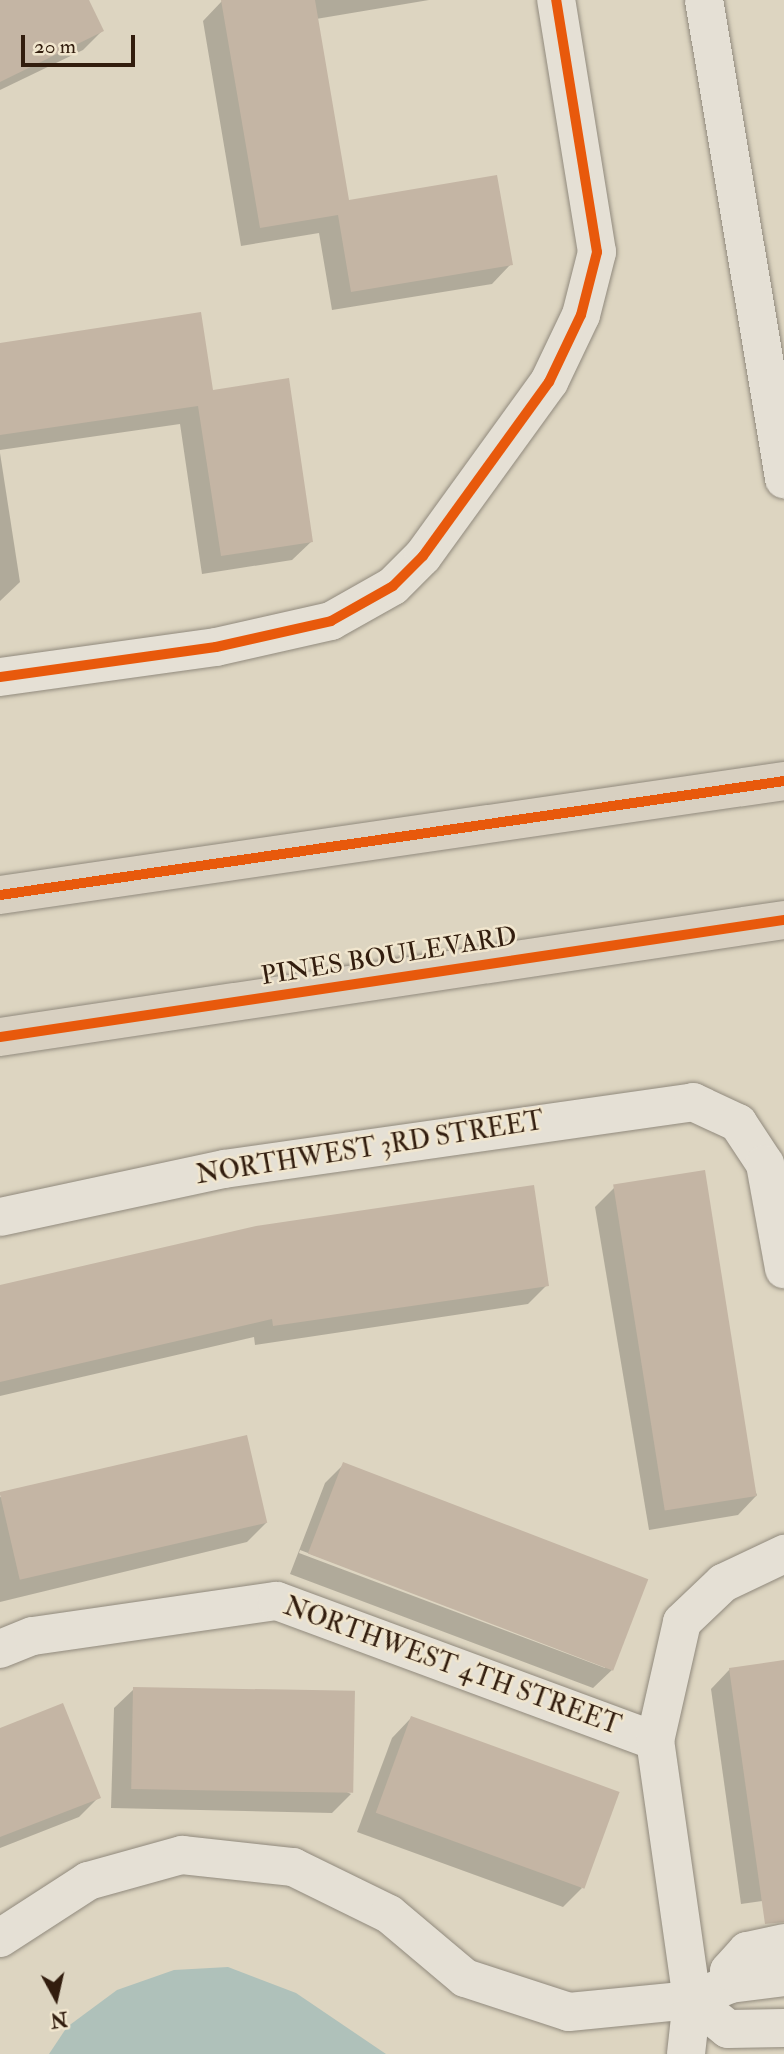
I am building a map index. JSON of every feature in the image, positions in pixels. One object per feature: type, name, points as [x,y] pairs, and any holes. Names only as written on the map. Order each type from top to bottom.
[{"type":"highway","points":[[0,895],[784,781]]},
{"type":"highway","name":"PINES BOULEVARD","points":[[0,1037],[784,920]]},
{"type":"street","points":[[0,677],[216,647],[331,621],[393,586],[423,556],[549,382],[581,315],[597,252],[555,0]]},
{"type":"street","points":[[704,0],[784,479]]},
{"type":"street","name":"NORTHWEST 3RD STREET","points":[[0,1217],[224,1169],[693,1102],[738,1123],[765,1164],[784,1269]]},
{"type":"street","points":[[686,2054],[692,2000],[655,1741],[682,1622],[723,1583],[784,1554]]},
{"type":"street","name":"NORTHWEST 4TH STREET","points":[[0,1649],[33,1636],[277,1601],[655,1741]]},
{"type":"street","points":[[0,1938],[88,1881],[182,1855],[293,1867],[390,1914],[465,1978],[569,2012],[692,2000],[730,1984],[784,1977]]},
{"type":"street","points":[[730,1984],[729,1971],[747,1951],[784,1943]]},
{"type":"street","points":[[692,2000],[727,2029],[784,2028]]},
{"type":"shaded area","points":[[228,1967],[296,1993],[386,2054],[49,2054],[67,2027],[117,1990],[174,1970]]},
{"type":"building","points":[[0,0],[89,0],[104,31],[0,82]]},
{"type":"building","points":[[221,0],[315,0],[349,200],[497,175],[513,265],[351,292],[338,215],[260,228]]},
{"type":"building","points":[[201,312],[213,390],[289,378],[313,542],[221,556],[198,406],[0,435],[0,343]]},
{"type":"building","points":[[705,1170],[757,1496],[665,1510],[613,1185]]},
{"type":"building","points":[[534,1185],[549,1286],[273,1326],[272,1319],[0,1382],[0,1285],[256,1226]]},
{"type":"building","points":[[247,1435],[267,1523],[20,1580],[0,1492]]},
{"type":"building","points":[[343,1462],[648,1579],[613,1671],[308,1553]]},
{"type":"building","points":[[784,1660],[784,1922],[765,1924],[729,1668]]},
{"type":"building","points":[[133,1687],[355,1691],[353,1793],[131,1789]]},
{"type":"building","points":[[63,1703],[101,1798],[0,1837],[0,1728]]},
{"type":"building","points":[[411,1716],[620,1792],[584,1889],[376,1813]]},
{"type":"cycle path","points":[[0,677],[216,647],[331,621],[393,586],[423,556],[549,382],[581,315],[597,252],[556,0]]},
{"type":"cycle path","points":[[0,895],[784,781]]},
{"type":"cycle path","points":[[0,1037],[784,920]]}]
